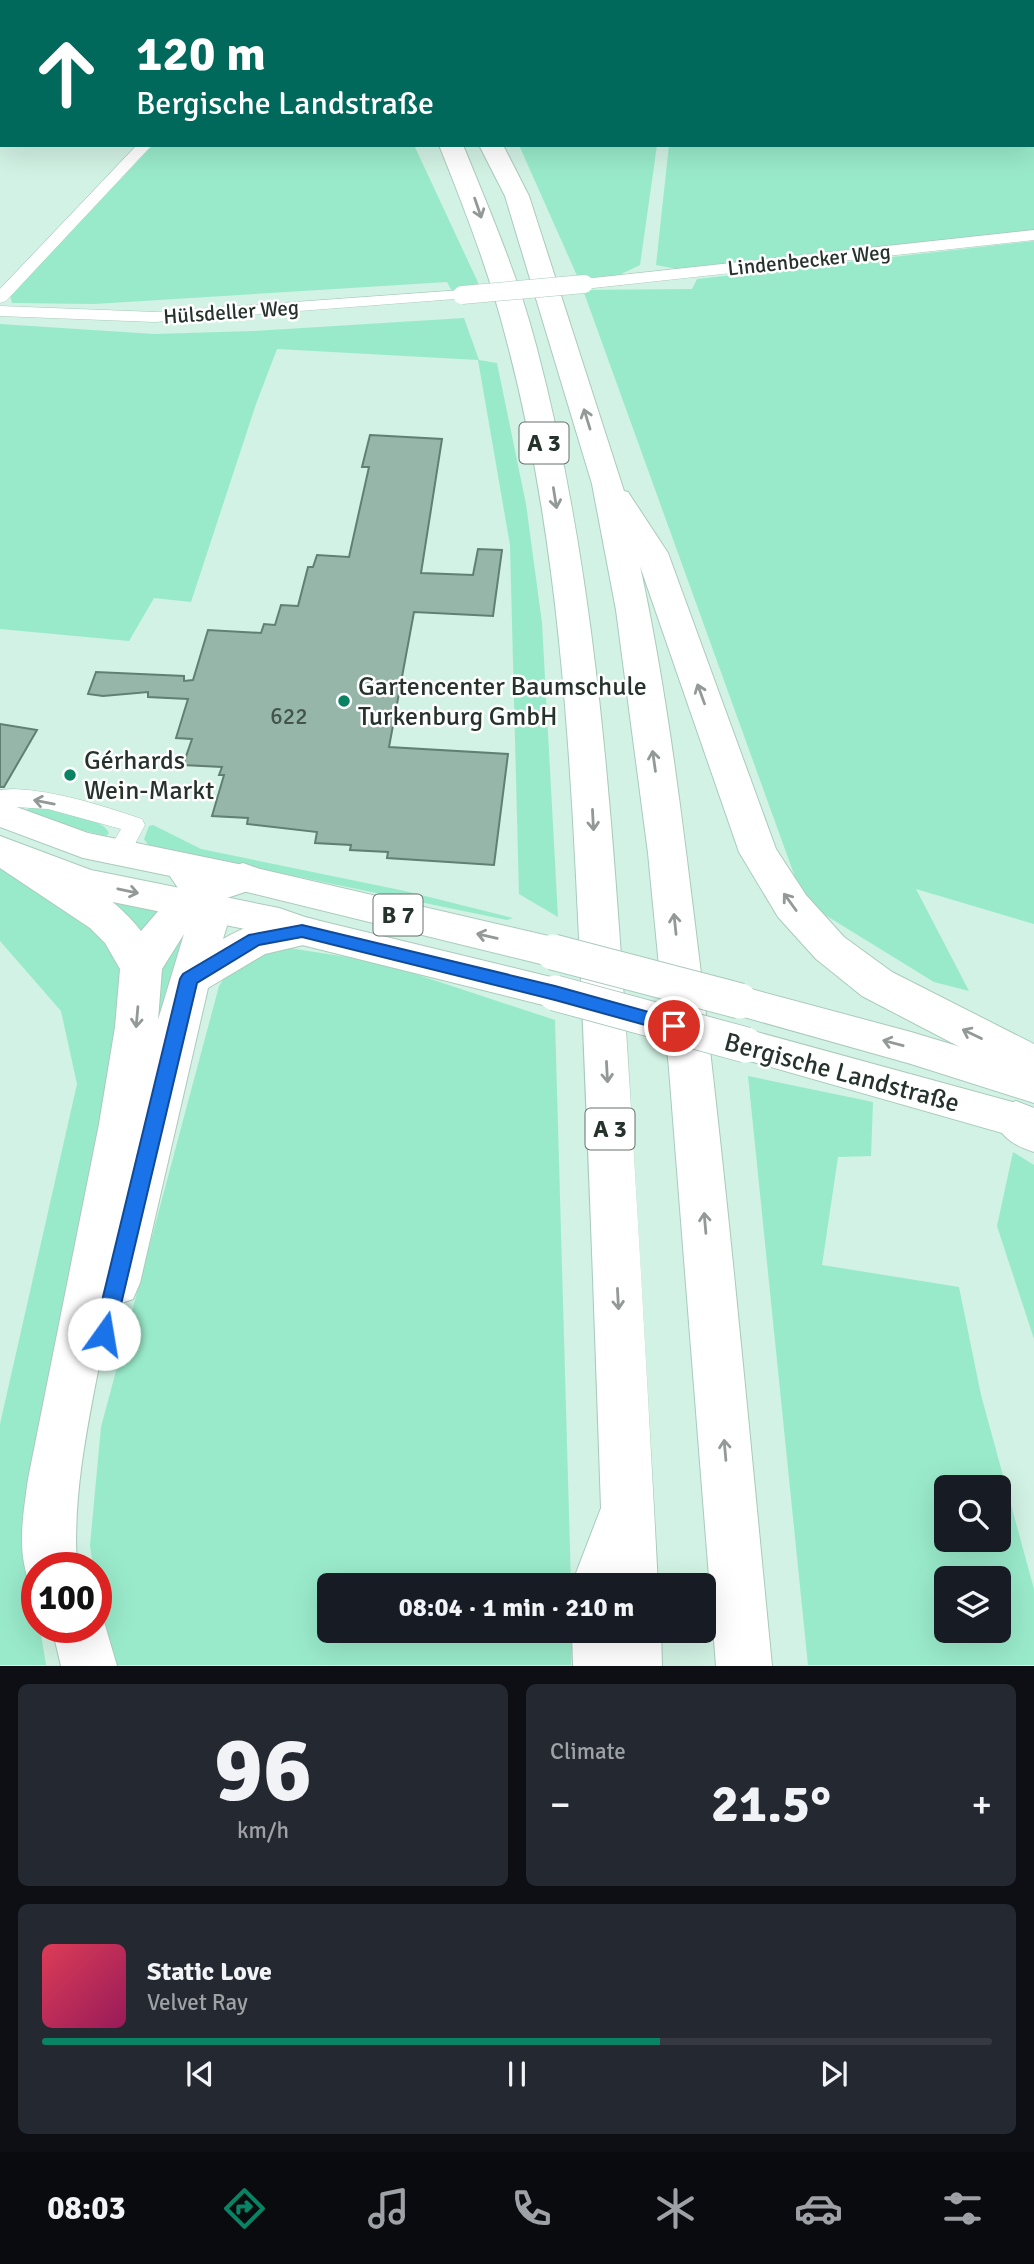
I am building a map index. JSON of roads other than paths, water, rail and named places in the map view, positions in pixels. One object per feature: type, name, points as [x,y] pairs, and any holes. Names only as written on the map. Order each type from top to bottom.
[{"type":"highway","name":"A 3","points":[[452,147],[476,200],[526,360],[553,482],[569,590],[590,766],[631,1573]]},
{"type":"highway","name":"A 3","points":[[492,147],[517,196],[607,484],[633,610],[667,852],[691,1069],[744,1665]]},
{"type":"highway","points":[[607,484],[652,553],[758,852],[792,906],[830,948],[877,985],[1034,1062]]},
{"type":"highway","points":[[17,857],[105,916],[129,942],[141,970]]},
{"type":"highway","points":[[49,1552],[48,1531],[54,1479],[121,1124],[136,1027],[141,970],[160,934],[205,889]]},
{"type":"highway","points":[[75,1552],[81,1448],[93,1386],[189,979],[210,916],[205,889]]},
{"type":"highway","points":[[189,979],[255,940],[302,931]]},
{"type":"highway","points":[[603,1573],[628,1505]]},
{"type":"highway","points":[[731,1518],[759,1665]]},
{"type":"highway","points":[[58,1643],[62,1665]]},
{"type":"highway","points":[[84,1643],[89,1665]]},
{"type":"highway","points":[[600,1643],[601,1665]]},
{"type":"highway","points":[[633,1643],[634,1665]]},
{"type":"main road","name":"Bergische Landstraße","points":[[0,814],[83,845],[120,853],[302,931],[555,993],[746,1045],[1029,1116]]},
{"type":"main road","points":[[17,857],[96,867],[110,863],[120,853]]},
{"type":"main road","name":"Bergische Landstraße","points":[[17,857],[88,883],[205,889],[553,952],[911,1048],[1029,1116]]},
{"type":"street","points":[[0,298],[143,147]]},
{"type":"street","name":"Lindenbecker Weg","points":[[462,295],[1034,236]]},
{"type":"street","name":"Hülsdeller Weg","points":[[0,311],[155,317],[462,295]]},
{"type":"street","points":[[0,798],[12,796],[64,806],[134,825],[120,853]]},
{"type":"place","name":"Gartencenter Baumschule Turkenburg GmbH","points":[[344,701]]},
{"type":"place","name":"Gérhards Wein-Markt","points":[[70,775]]}]
